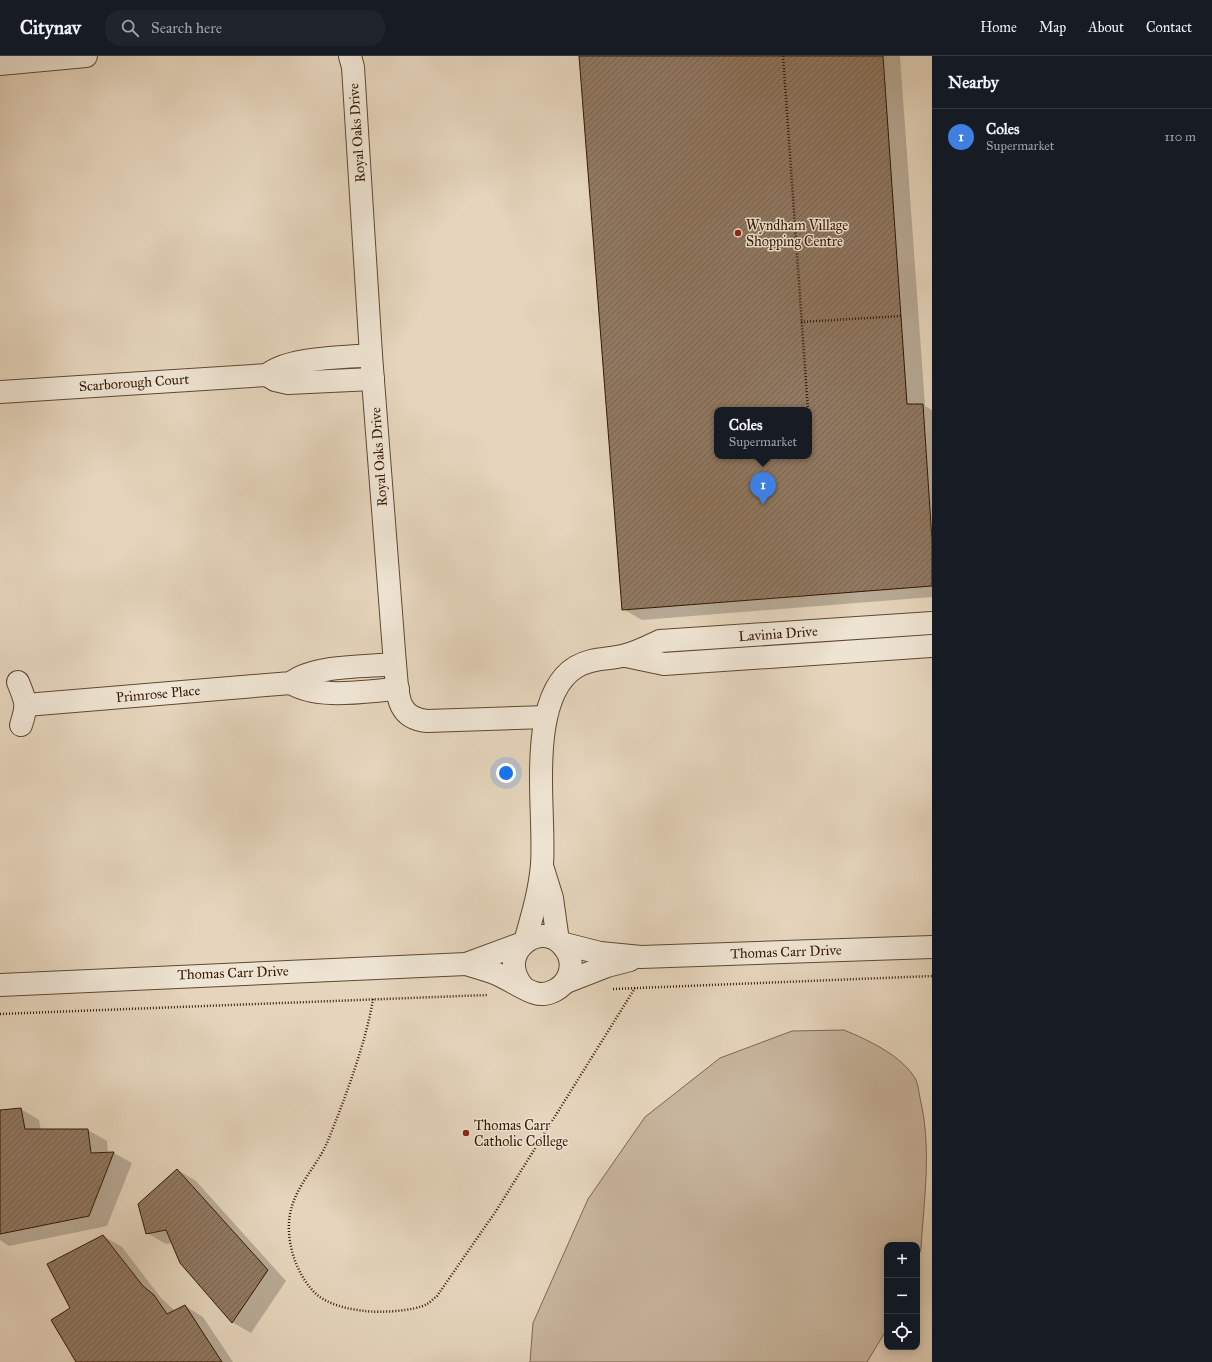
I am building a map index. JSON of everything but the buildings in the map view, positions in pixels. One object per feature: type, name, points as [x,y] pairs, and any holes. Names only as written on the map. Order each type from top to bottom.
[{"type":"street","points":[[0,64],[86,56]]},
{"type":"street","name":"Royal Oaks Drive","points":[[350,56],[353,67],[371,355],[394,664],[401,706],[408,715],[418,720],[546,717]]},
{"type":"street","name":"Scarborough Court","points":[[267,375],[273,370],[291,363],[371,355]]},
{"type":"street","name":"Scarborough Court","points":[[0,392],[267,375],[275,380],[288,383],[373,379]]},
{"type":"street","name":"Lavinia Drive","points":[[626,656],[660,641],[932,623]]},
{"type":"street","name":"Lavinia Drive","points":[[524,942],[536,899],[542,864],[540,790],[546,717],[552,699],[568,674],[588,662],[601,658],[626,656],[664,664],[932,646]]},
{"type":"street","name":"Primrose Place","points":[[18,682],[24,715],[290,683],[314,672],[394,664]]},
{"type":"street","name":"Primrose Place","points":[[290,683],[304,690],[323,692],[398,689]]},
{"type":"street","name":"Lavinia Drive","points":[[542,864],[552,898],[560,942]]},
{"type":"street","points":[[543,936],[560,942],[567,951],[571,962],[570,972],[566,982],[558,989],[545,994],[535,993],[523,987],[517,979],[513,964],[515,954],[524,942],[532,938],[543,936]]},
{"type":"street","name":"Thomas Carr Drive","points":[[0,985],[466,964],[524,942]]},
{"type":"street","name":"Thomas Carr Drive","points":[[560,942],[600,953],[641,957],[932,947]]},
{"type":"street","name":"Thomas Carr Drive","points":[[566,982],[607,966],[641,957]]},
{"type":"street","name":"Thomas Carr Drive","points":[[466,964],[497,974],[523,987]]},
{"type":"path","points":[[783,56],[808,407]]},
{"type":"path","points":[[802,322],[901,316]]},
{"type":"path","points":[[612,989],[932,976]]},
{"type":"path","points":[[373,999],[366,1031],[337,1116],[324,1149],[315,1166],[301,1185],[291,1206],[288,1229],[291,1251],[300,1271],[315,1293],[332,1303],[348,1309],[370,1312],[418,1307],[427,1304],[437,1296],[496,1211],[635,988]]},
{"type":"path","points":[[0,1014],[490,994]]},
{"type":"shaded area","points":[[844,1030],[874,1044],[894,1056],[910,1071],[918,1086],[926,1136],[926,1173],[921,1249],[920,1252],[920,1242],[884,1242],[884,1334],[867,1362],[530,1362],[533,1323],[588,1199],[645,1117],[720,1058],[792,1031]]},
{"type":"place","name":"Wyndham Village Shopping Centre","points":[[738,233]]},
{"type":"place","name":"Coles","points":[[763,505]]},
{"type":"place","name":"Thomas Carr Catholic College","points":[[466,1133]]}]
